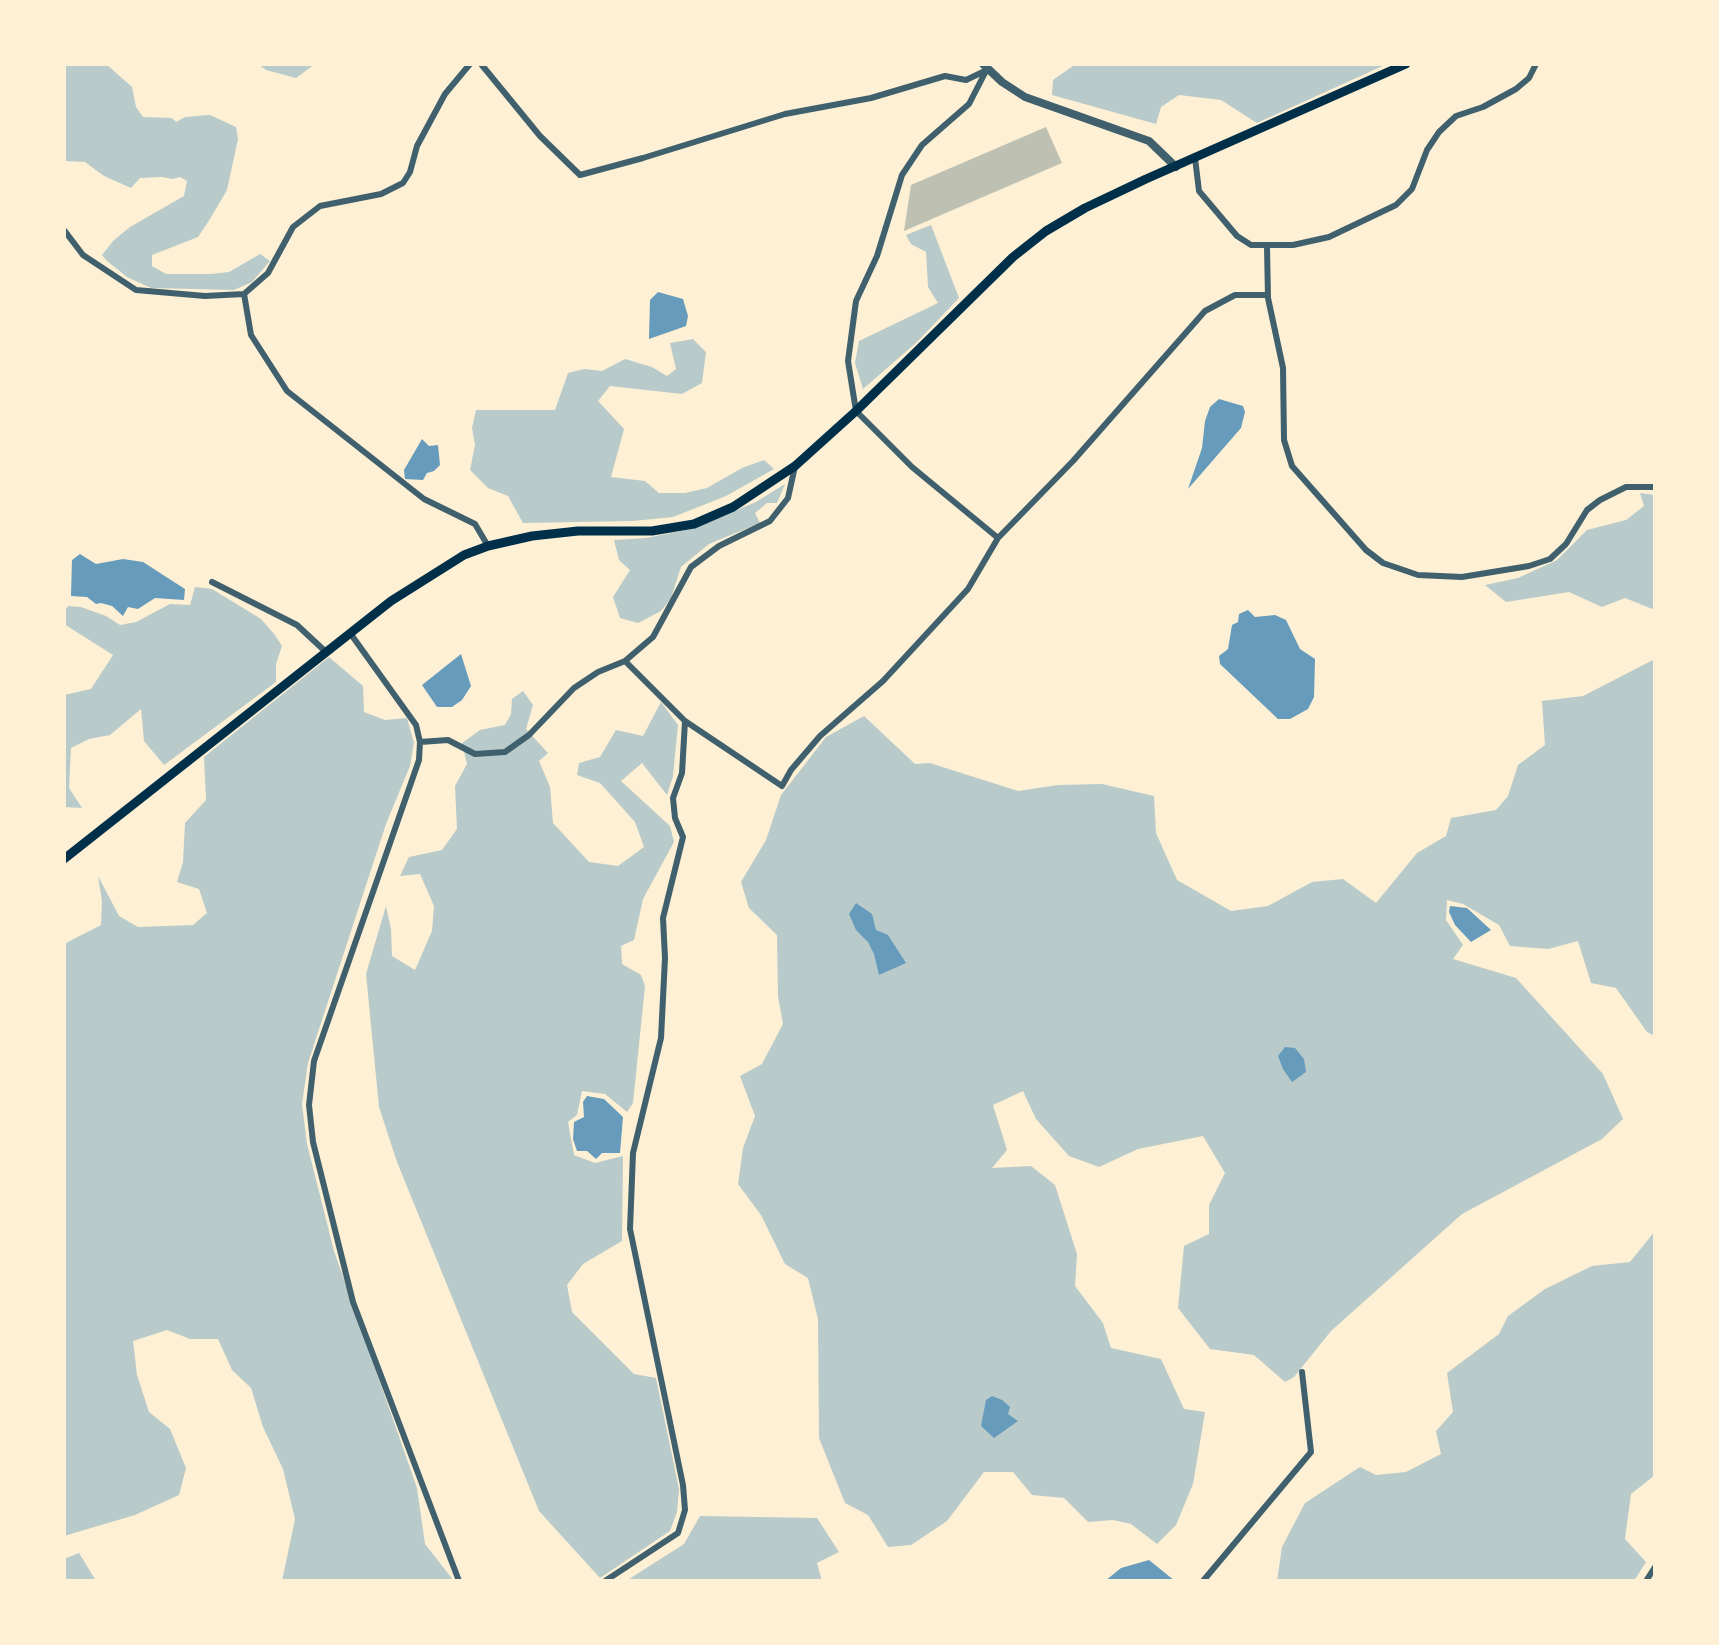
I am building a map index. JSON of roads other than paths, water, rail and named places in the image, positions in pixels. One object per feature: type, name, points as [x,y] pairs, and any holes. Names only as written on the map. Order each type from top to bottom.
[{"type":"main road","points":[[64,859],[350,632],[464,555],[532,536],[578,531],[652,531],[694,524],[733,507],[795,466],[856,411],[1013,257],[1046,231],[1085,208],[1406,64]]},
{"type":"street","points":[[64,230],[83,255],[136,290],[205,296],[244,294],[268,273],[293,227],[320,206],[381,194],[403,183],[410,172],[417,146],[445,94],[470,64]]},
{"type":"street","points":[[481,64],[540,136],[580,175],[785,114],[871,98],[945,76],[966,80],[985,67]]},
{"type":"street","points":[[1195,158],[1199,191],[1237,236],[1251,245],[1293,245],[1329,237],[1396,205],[1412,189],[1427,150],[1439,132],[1456,116],[1483,107],[1516,89],[1529,78],[1536,64]]},
{"type":"street","points":[[985,67],[1025,97],[1149,141],[1176,167]]},
{"type":"street","points":[[985,67],[969,104],[922,145],[902,175],[877,256],[856,301],[848,361],[856,411],[912,467],[998,538]]},
{"type":"street","points":[[1267,247],[1268,295],[1283,368],[1284,440],[1292,466],[1366,550],[1383,563],[1418,575],[1462,577],[1529,566],[1550,559],[1566,544],[1587,510],[1600,500],[1626,487],[1655,487]]},
{"type":"street","points":[[244,294],[251,335],[287,391],[424,499],[475,524],[488,546]]},
{"type":"street","points":[[625,661],[685,721],[782,786],[791,770],[820,736],[883,681],[968,589],[998,538],[1090,443],[1205,311],[1235,295],[1268,295]]},
{"type":"street","points":[[420,742],[448,740],[475,754],[505,752],[529,735],[574,688],[598,672],[625,661],[653,637],[691,567],[719,546],[770,521],[788,498],[795,466]]},
{"type":"street","points":[[212,582],[297,625],[326,652]]},
{"type":"street","points":[[350,632],[416,725],[420,742],[419,760],[314,1061],[309,1105],[313,1142],[353,1302],[459,1581]]},
{"type":"street","points":[[605,1581],[678,1533],[685,1510],[680,1470],[630,1229],[633,1153],[661,1038],[665,958],[663,918],[683,837],[675,818],[673,798],[682,773],[685,721]]},
{"type":"street","points":[[1203,1581],[1311,1452],[1302,1372]]},
{"type":"street","points":[[1646,1581],[1655,1567]]},
{"type":"water","points":[[658,292],[683,299],[688,316],[686,326],[649,339],[650,300]]},
{"type":"water","points":[[1219,399],[1243,406],[1245,412],[1241,428],[1188,489],[1202,448],[1205,421],[1210,407]]},
{"type":"water","points":[[422,439],[429,446],[438,445],[440,465],[427,473],[423,480],[405,479],[404,470]]},
{"type":"water","points":[[80,554],[96,564],[123,559],[143,562],[185,589],[184,600],[155,598],[138,609],[128,607],[123,616],[112,606],[96,604],[87,597],[71,596],[72,560]]},
{"type":"water","points":[[1248,610],[1255,617],[1275,615],[1286,620],[1300,649],[1315,659],[1314,697],[1308,709],[1290,719],[1278,719],[1220,664],[1219,656],[1228,649],[1232,625],[1238,622],[1239,614]]},
{"type":"water","points":[[461,654],[471,686],[462,700],[452,707],[437,707],[422,685]]},
{"type":"water","points":[[856,903],[872,914],[876,930],[888,935],[906,963],[879,975],[874,954],[856,930],[849,914]]},
{"type":"water","points":[[1450,906],[1467,908],[1491,930],[1471,942],[1455,925],[1449,912]]},
{"type":"water","points":[[1285,1047],[1295,1048],[1304,1059],[1306,1072],[1292,1082],[1278,1056]]},
{"type":"water","points":[[587,1096],[604,1099],[623,1117],[620,1153],[602,1153],[596,1159],[587,1151],[577,1151],[573,1139],[574,1122],[584,1117],[583,1102]]},
{"type":"water","points":[[992,1396],[1010,1407],[1008,1414],[1018,1421],[994,1438],[981,1426],[986,1400]]},
{"type":"water","points":[[1149,1560],[1175,1581],[1105,1581],[1121,1568]]}]
